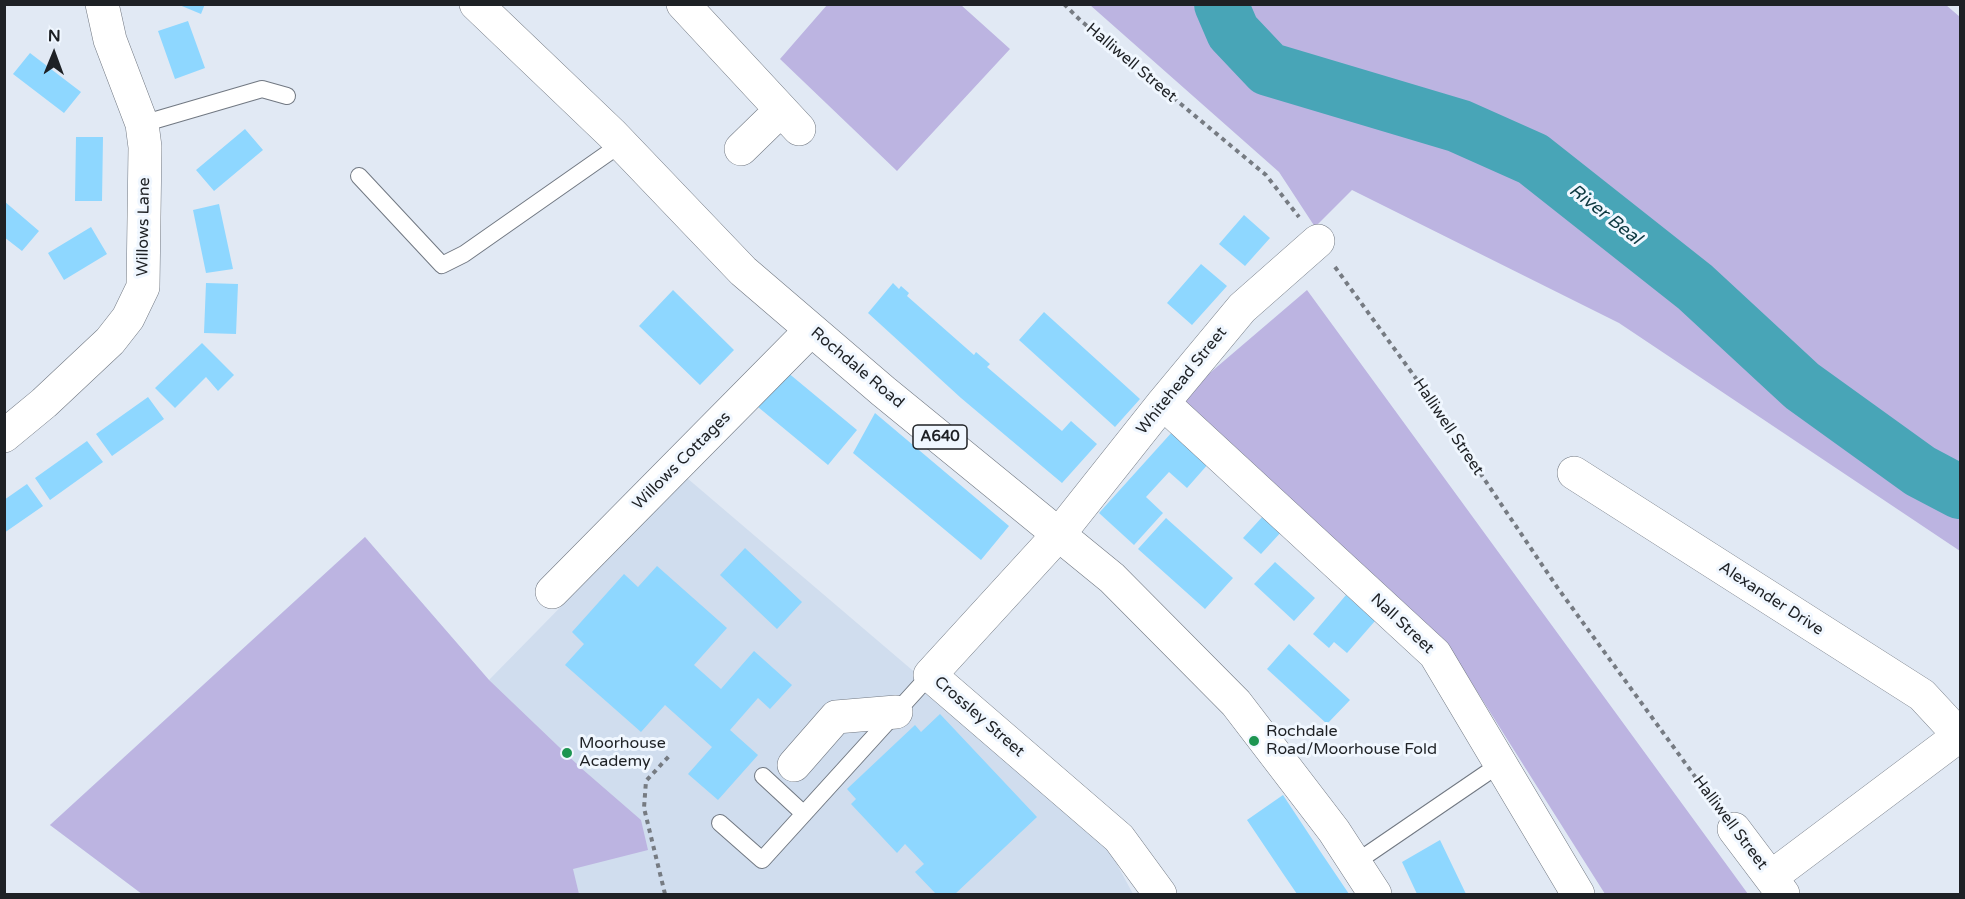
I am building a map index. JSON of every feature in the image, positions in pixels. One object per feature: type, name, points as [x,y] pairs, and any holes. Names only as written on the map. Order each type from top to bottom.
[{"type":"street","name":"Willows Lane","points":[[4,436],[44,403],[110,341],[128,318],[143,287],[145,147],[142,124],[110,40],[102,4]]},
{"type":"street","name":"Rochdale Road","points":[[476,4],[621,144],[742,272],[1112,578],[1236,703],[1334,831],[1375,894]]},
{"type":"street","points":[[683,4],[790,119],[741,149]]},
{"type":"street","name":"Whitehead Street","points":[[1059,534],[1242,308],[1318,241]]},
{"type":"street","name":"Willows Cottages","points":[[552,592],[811,330]]},
{"type":"street","name":"Nall Street","points":[[1163,403],[1435,654],[1578,894]]},
{"type":"street","name":"Alexander Drive","points":[[1574,473],[1922,695],[1960,736],[1777,886]]},
{"type":"street","name":"Crossley Street","points":[[1059,534],[930,675],[1119,838],[1160,894]]},
{"type":"street","points":[[794,765],[836,717],[896,712]]},
{"type":"street","name":"Halliwell Street","points":[[1734,829],[1777,886]]},
{"type":"lane","points":[[142,124],[262,89],[287,96]]},
{"type":"lane","points":[[359,176],[442,265],[464,254],[621,144]]},
{"type":"lane","points":[[720,823],[762,860],[930,675]]},
{"type":"lane","points":[[1355,863],[1500,764]]},
{"type":"lane","points":[[763,776],[804,814]]},
{"type":"path","name":"Halliwell Street","points":[[1064,4],[1080,20],[1266,175],[1318,241],[1339,274],[1420,384],[1557,587],[1734,829]]},
{"type":"path","points":[[665,894],[644,808],[646,781],[671,754]]},
{"type":"shaded area","points":[[827,5],[961,5],[1010,49],[897,171],[780,59]]},
{"type":"shaded area","points":[[1090,5],[1202,5],[1240,61],[1269,80],[1459,141],[1522,173],[1690,301],[1804,405],[1914,481],[1960,504],[1960,551],[1619,323],[1352,190],[1315,227],[1279,172]]},
{"type":"shaded area","points":[[1235,5],[1946,5],[1960,17],[1960,468],[1843,396],[1623,202],[1514,129],[1293,60],[1251,34]]},
{"type":"shaded area","points":[[1307,290],[1748,894],[1605,894],[1459,663],[1177,401]]},
{"type":"shaded area","name":"Moorhouse Academy","points":[[687,478],[925,681],[1106,844],[1133,894],[142,894],[50,825],[365,537],[489,680]]},
{"type":"shaded area","points":[[365,537],[489,680],[581,768],[641,820],[648,850],[573,869],[579,894],[142,894],[50,825]]},
{"type":"building","points":[[177,4],[205,4],[201,14]]},
{"type":"building","points":[[188,21],[205,68],[175,79],[158,31]]},
{"type":"building","points":[[30,53],[81,92],[64,113],[13,74]]},
{"type":"building","points":[[245,129],[263,150],[214,191],[196,170]]},
{"type":"building","points":[[76,137],[103,137],[102,201],[75,201]]},
{"type":"building","points":[[4,201],[39,231],[22,251],[4,237]]},
{"type":"building","points":[[219,204],[233,269],[206,273],[193,210]]},
{"type":"building","points":[[1244,215],[1270,238],[1245,266],[1219,244]]},
{"type":"building","points":[[91,227],[107,254],[64,280],[48,253]]},
{"type":"building","points":[[1201,264],[1227,286],[1192,325],[1167,303]]},
{"type":"building","points":[[206,283],[238,284],[236,334],[204,333]]},
{"type":"building","points":[[893,283],[899,289],[901,286],[909,293],[907,296],[974,355],[976,352],[990,364],[987,367],[1062,431],[1071,421],[1097,444],[1062,483],[961,398],[868,313]]},
{"type":"building","points":[[673,290],[734,350],[700,385],[639,326]]},
{"type":"building","points":[[1044,312],[1140,399],[1115,427],[1019,340]]},
{"type":"building","points":[[202,343],[234,375],[218,391],[206,377],[175,408],[155,388]]},
{"type":"building","points":[[781,367],[857,430],[828,465],[752,402]]},
{"type":"building","points":[[148,397],[164,419],[112,456],[96,434]]},
{"type":"building","points":[[875,413],[1009,526],[981,560],[853,453]]},
{"type":"building","points":[[1173,431],[1209,463],[1187,488],[1169,472],[1146,497],[1163,513],[1134,545],[1099,513]]},
{"type":"building","points":[[87,441],[103,462],[50,500],[35,478]]},
{"type":"building","points":[[27,484],[43,506],[4,533],[4,500]]},
{"type":"building","points":[[1264,515],[1282,531],[1261,554],[1243,538]]},
{"type":"building","points":[[1166,518],[1233,578],[1205,609],[1138,549]]},
{"type":"building","points":[[745,548],[802,602],[777,629],[720,575]]},
{"type":"building","points":[[1275,562],[1315,598],[1294,621],[1254,584]]},
{"type":"building","points":[[657,566],[727,628],[694,665],[721,689],[754,651],[792,685],[770,709],[758,698],[730,730],[758,755],[718,800],[688,774],[712,747],[665,705],[641,732],[565,665],[584,644],[572,632],[624,574],[638,587]]},
{"type":"building","points":[[1346,595],[1375,621],[1347,653],[1334,642],[1329,648],[1313,634]]},
{"type":"building","points":[[1289,644],[1350,700],[1327,724],[1267,669]]},
{"type":"building","points":[[940,714],[1037,817],[955,894],[936,894],[915,872],[924,864],[905,844],[897,853],[851,804],[856,799],[847,789],[915,725],[921,732]]},
{"type":"building","points":[[1283,795],[1349,894],[1297,894],[1247,820]]},
{"type":"building","points":[[1440,840],[1466,894],[1417,894],[1402,862]]},
{"type":"waterway","name":"River Beal","points":[[1221,4],[1233,32],[1268,69],[1459,126],[1533,159],[1695,287],[1802,386],[1920,471],[1960,492]]},
{"type":"place","name":"Rochdale Road/Moorhouse Fold","points":[[1254,741]]},
{"type":"place","name":"Moorhouse Academy","points":[[567,753]]}]
